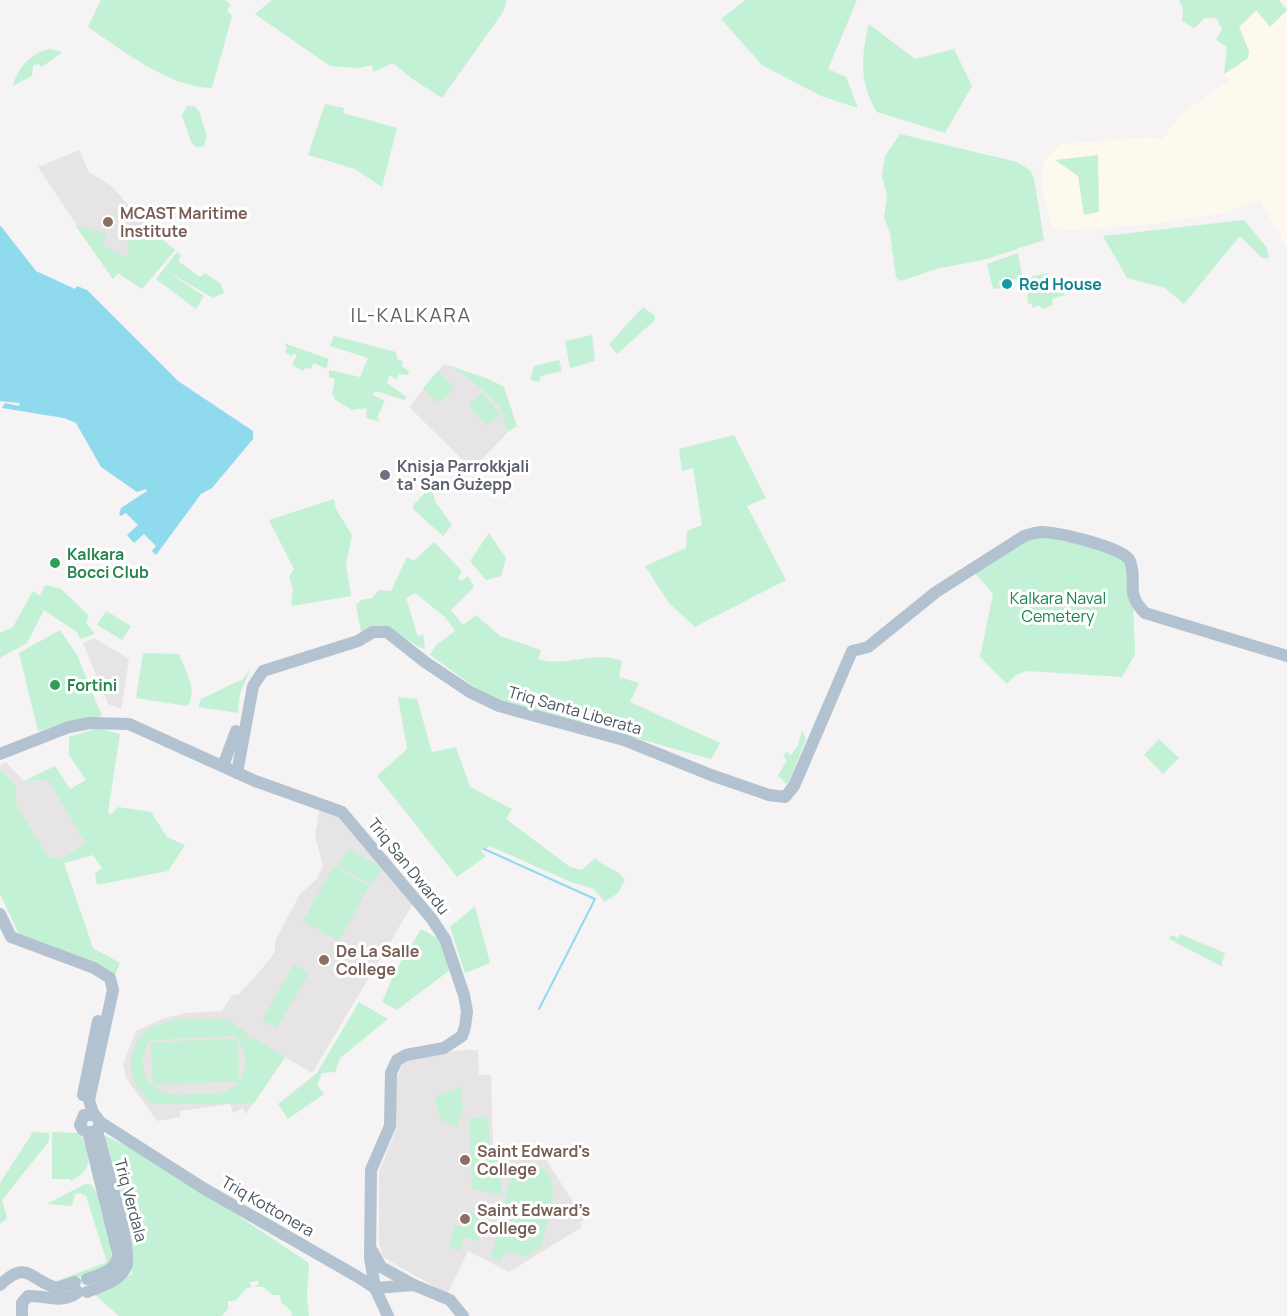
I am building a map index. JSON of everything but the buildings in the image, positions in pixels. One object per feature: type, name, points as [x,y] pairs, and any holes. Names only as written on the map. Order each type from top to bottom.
[{"type":"main road","name":"Triq Santa Liberata","points":[[272,667],[358,641],[385,638],[409,649],[470,692],[499,706],[624,740],[711,775],[780,798],[785,797],[794,786],[852,651],[868,647],[936,592],[1024,536],[1033,533],[1047,533],[1102,546],[1125,555],[1131,563],[1132,596],[1145,613],[1287,656]]},
{"type":"main road","points":[[223,766],[233,745],[248,681],[259,669],[272,667]]},
{"type":"main road","points":[[237,773],[253,686],[263,671],[272,667]]},
{"type":"main road","name":"Triq San Dwardu","points":[[0,753],[69,727],[110,722],[129,724],[237,773],[342,812],[441,931],[464,995],[467,1011],[462,1036],[444,1048],[406,1055],[397,1060],[391,1073],[390,1126],[371,1170],[370,1251],[375,1287]]},
{"type":"main road","name":"Triq Verdala","points":[[0,914],[11,937],[104,972],[112,983],[89,1100],[118,1253],[117,1261],[112,1269],[62,1299]]},
{"type":"main road","name":"Triq Kottonera","points":[[93,1124],[146,1152],[375,1287]]},
{"type":"main road","points":[[358,1277],[369,1269],[370,1251]]},
{"type":"main road","points":[[370,1251],[381,1267],[414,1285],[450,1300],[463,1316]]},
{"type":"main road","points":[[0,1285],[11,1274],[21,1271],[48,1292],[62,1299]]},
{"type":"main road","name":"Triq Verdala","points":[[21,1271],[29,1272],[57,1288],[82,1286]]},
{"type":"main road","points":[[387,1313],[375,1287],[414,1285]]},
{"type":"main road","points":[[387,1313],[390,1296],[399,1286]]},
{"type":"main road","points":[[22,1316],[22,1303],[28,1296],[62,1299]]},
{"type":"shaded area","points":[[1257,10],[1271,26],[1287,10],[1287,248],[1259,200],[1223,213],[1153,224],[1061,231],[1051,225],[1041,179],[1045,160],[1060,144],[1152,137],[1163,139],[1180,115],[1230,80],[1224,74],[1239,66],[1244,36],[1239,28]]},
{"type":"shaded area","name":"MCAST Maritime Institute","points":[[79,150],[89,172],[111,186],[154,233],[175,250],[142,289],[118,273],[113,279],[38,167]]},
{"type":"shaded area","points":[[444,364],[471,380],[499,406],[508,432],[472,469],[409,407]]},
{"type":"shaded area","points":[[94,638],[129,659],[121,709],[108,704],[83,643]]},
{"type":"shaded area","points":[[6,762],[24,781],[48,780],[85,843],[62,859],[48,856],[15,802],[17,787],[0,769],[0,765]]},
{"type":"shaded area","name":"De La Salle College","points":[[320,807],[340,814],[414,902],[312,1073],[285,1057],[246,1114],[243,1108],[233,1113],[230,1104],[179,1111],[181,1117],[157,1121],[126,1078],[123,1064],[136,1031],[162,1019],[186,1013],[222,1011],[232,995],[239,994],[260,971],[275,952],[275,941],[300,894],[317,879],[323,866],[315,836]]},
{"type":"shaded area","name":"Saint Edward's College","points":[[478,1050],[479,1075],[491,1075],[493,1148],[538,1147],[584,1219],[580,1223],[582,1227],[509,1272],[468,1251],[447,1294],[383,1257],[379,1243],[379,1172],[396,1130],[395,1083],[403,1062],[409,1058]]},
{"type":"green space","points":[[101,0],[225,0],[231,5],[227,10],[232,16],[212,88],[180,82],[163,75],[88,27]]},
{"type":"green space","points":[[272,0],[507,0],[503,12],[442,98],[393,63],[373,72],[372,65],[359,68],[330,66],[255,14]]},
{"type":"green space","points":[[745,0],[857,0],[828,69],[846,77],[858,108],[821,96],[762,65],[721,19]]},
{"type":"green space","points":[[1179,0],[1279,0],[1287,10],[1270,27],[1256,10],[1239,27],[1249,51],[1248,58],[1224,74],[1227,47],[1216,40],[1222,29],[1216,18],[1205,18],[1194,28],[1182,21],[1183,9]]},
{"type":"green space","points":[[869,24],[915,59],[954,49],[972,86],[945,133],[877,112],[867,91],[863,69],[864,47]]},
{"type":"green space","points":[[50,49],[62,52],[42,67],[38,64],[33,66],[32,76],[13,86],[18,73],[31,57]]},
{"type":"green space","points":[[325,104],[344,108],[343,113],[397,128],[382,187],[355,169],[308,155]]},
{"type":"green space","points":[[187,106],[194,106],[199,111],[207,137],[203,147],[196,147],[191,142],[182,115]]},
{"type":"green space","points":[[900,134],[1017,162],[1030,170],[1034,178],[1044,240],[987,259],[936,269],[901,281],[896,278],[890,233],[884,217],[887,196],[882,176],[885,156]]},
{"type":"green space","points":[[1098,155],[1099,212],[1084,215],[1078,176],[1055,160]]},
{"type":"green space","points":[[1244,220],[1267,248],[1269,258],[1262,258],[1240,236],[1184,304],[1165,288],[1127,278],[1103,236]]},
{"type":"green space","points":[[75,225],[107,234],[103,246],[126,257],[130,249],[126,247],[132,235],[153,232],[175,250],[142,289],[118,273],[113,279]]},
{"type":"green space","points":[[177,252],[181,255],[178,261],[200,277],[205,273],[221,284],[224,293],[213,298],[165,270],[204,296],[196,309],[156,279]]},
{"type":"green space","points":[[1018,253],[1022,275],[1018,276],[1018,279],[998,281],[1001,288],[993,289],[987,264]]},
{"type":"green space","points":[[1047,273],[1048,277],[1054,276],[1065,295],[1052,299],[1053,305],[1042,309],[1040,305],[1033,308],[1031,303],[1028,304],[1027,278]]},
{"type":"green space","points":[[643,307],[655,316],[655,320],[617,354],[609,344]]},
{"type":"green space","points":[[592,335],[595,361],[570,368],[565,341]]},
{"type":"green space","points":[[334,336],[396,352],[397,359],[403,361],[402,366],[409,371],[408,375],[399,374],[396,380],[390,375],[387,383],[407,397],[404,400],[375,391],[373,395],[385,401],[377,417],[381,422],[366,418],[367,408],[352,410],[334,399],[335,396],[332,394],[335,379],[329,377],[329,370],[360,377],[368,358],[330,346]]},
{"type":"green space","points":[[284,343],[329,359],[326,369],[314,363],[310,369],[305,368],[303,371],[292,365],[297,356],[294,353],[291,356],[285,352],[287,348]]},
{"type":"green space","points":[[559,360],[562,371],[541,376],[539,382],[530,380],[534,366]]},
{"type":"green space","points":[[445,364],[489,379],[504,387],[517,426],[508,432],[499,406],[471,380]]},
{"type":"green space","points":[[438,371],[455,388],[438,403],[423,388]]},
{"type":"green space","points":[[482,393],[500,414],[486,426],[469,405]]},
{"type":"green space","points":[[734,435],[766,498],[747,506],[786,580],[695,627],[669,603],[645,566],[686,548],[687,531],[702,525],[693,468],[682,471],[679,449]]},
{"type":"green space","points":[[432,486],[435,501],[452,525],[443,536],[413,509],[413,505]]},
{"type":"green space","points":[[334,499],[336,509],[352,535],[346,564],[351,596],[291,606],[293,588],[289,577],[294,569],[269,520]]},
{"type":"green space","points":[[489,533],[506,558],[501,576],[486,580],[470,561]]},
{"type":"green space","name":"Kalkara Naval Cemetery","points":[[1037,535],[1110,552],[1129,565],[1128,599],[1133,602],[1135,654],[1122,677],[1027,671],[1016,675],[1007,684],[980,657],[993,594],[974,572]]},
{"type":"green space","points":[[434,542],[462,571],[458,578],[461,581],[468,576],[474,587],[451,610],[463,625],[476,615],[500,636],[541,650],[538,659],[559,662],[601,657],[622,661],[619,677],[639,683],[630,702],[720,743],[711,759],[614,732],[618,720],[591,710],[583,724],[504,703],[484,694],[430,655],[436,645],[455,631],[445,617],[415,593],[406,598],[418,637],[423,634],[425,649],[381,627],[361,632],[356,605],[361,600],[372,598],[379,590],[391,591],[407,557],[414,561]]},
{"type":"green space","points":[[45,585],[61,589],[89,616],[86,623],[95,634],[80,639],[77,632],[44,610],[27,643],[0,658],[0,633],[13,627],[33,591],[40,596]]},
{"type":"green space","points":[[106,611],[131,626],[122,640],[97,625]]},
{"type":"green space","name":"Fortini","points":[[60,630],[77,655],[102,716],[38,731],[19,653]]},
{"type":"green space","points":[[143,653],[179,654],[191,687],[192,694],[187,706],[136,698]]},
{"type":"green space","points":[[250,670],[240,694],[238,713],[198,707],[201,699],[243,679]]},
{"type":"green space","points":[[398,697],[417,699],[432,752],[456,747],[470,787],[512,809],[506,819],[570,867],[582,870],[595,858],[619,873],[625,880],[618,893],[605,902],[594,889],[571,882],[490,846],[481,851],[486,856],[457,877],[377,776],[407,749]]},
{"type":"green space","points":[[99,728],[120,734],[108,812],[111,815],[118,807],[151,812],[167,837],[185,845],[168,871],[97,885],[95,873],[102,868],[93,855],[64,863],[93,948],[120,963],[115,975],[19,934],[0,894],[0,769],[17,787],[15,802],[48,856],[62,859],[85,843],[48,780],[24,781],[55,766],[70,789],[86,780],[69,755],[69,737]]},
{"type":"green space","points":[[802,730],[806,739],[788,785],[778,776],[787,760],[783,757],[786,752],[791,755],[798,745]]},
{"type":"green space","points":[[1159,739],[1179,758],[1163,774],[1144,755]]},
{"type":"green space","points":[[349,849],[382,868],[371,885],[338,866]]},
{"type":"green space","points":[[334,866],[369,886],[339,941],[303,921]]},
{"type":"green space","points":[[475,906],[490,963],[465,973],[450,927]]},
{"type":"green space","points":[[421,929],[439,939],[450,970],[397,1010],[382,1002],[394,974]]},
{"type":"green space","points":[[1180,934],[1225,953],[1221,966],[1169,939],[1171,935],[1179,938]]},
{"type":"green space","points":[[294,964],[309,973],[277,1028],[262,1020]]},
{"type":"green space","points":[[359,1002],[388,1019],[340,1058],[335,1072],[322,1073],[317,1085],[324,1094],[288,1119],[278,1104],[317,1073]]},
{"type":"green space","points":[[227,1019],[244,1031],[251,1040],[254,1038],[285,1057],[254,1103],[151,1104],[136,1085],[131,1070],[133,1050],[142,1035],[163,1023],[175,1020]],"holes":[[[235,1036],[237,1039],[151,1042],[153,1085],[239,1081],[232,1088],[221,1093],[169,1094],[160,1091],[153,1086],[147,1079],[143,1056],[150,1040]],[[238,1039],[245,1062],[239,1081]]]},
{"type":"green space","points":[[461,1087],[463,1111],[456,1126],[441,1120],[435,1102],[439,1095]]},
{"type":"green space","points":[[488,1117],[490,1148],[501,1149],[501,1195],[472,1189],[469,1118]]},
{"type":"green space","points":[[33,1132],[49,1133],[49,1141],[2,1200],[7,1218],[0,1224],[0,1183]]},
{"type":"green space","points":[[52,1132],[80,1133],[86,1148],[87,1166],[84,1172],[70,1181],[70,1179],[52,1179]]},
{"type":"green space","points":[[101,1134],[149,1156],[309,1263],[307,1296],[309,1316],[292,1316],[291,1311],[281,1302],[280,1295],[273,1295],[263,1287],[254,1287],[259,1284],[257,1281],[249,1282],[252,1287],[247,1288],[235,1301],[228,1301],[228,1309],[222,1316],[119,1316],[94,1294],[132,1274],[129,1239]]},
{"type":"green space","points":[[514,1163],[522,1163],[521,1168],[530,1165],[537,1166],[548,1173],[552,1181],[552,1204],[541,1247],[525,1257],[504,1251],[501,1261],[491,1258]]},
{"type":"green space","points":[[85,1184],[90,1184],[95,1189],[104,1209],[110,1235],[111,1257],[104,1268],[51,1283],[107,1262],[86,1196],[80,1193],[75,1194],[72,1206],[47,1204]]},
{"type":"green space","points":[[470,1212],[484,1215],[478,1241],[464,1237],[460,1251],[449,1248],[455,1225],[466,1228]]},
{"type":"water","points":[[0,225],[36,271],[75,289],[77,286],[87,290],[178,381],[253,431],[253,439],[212,488],[201,494],[156,555],[152,551],[156,546],[144,534],[134,543],[127,535],[138,525],[126,513],[121,516],[119,514],[121,508],[147,491],[146,489],[137,492],[101,467],[76,423],[64,418],[2,408],[5,403],[19,406],[20,403],[0,401]]},
{"type":"waterway","points":[[484,849],[595,899],[539,1009]]},
{"type":"place","name":"MCAST Maritime Institute","points":[[108,222]]},
{"type":"place","name":"Red House","points":[[1007,284]]},
{"type":"place","name":"Knisja Parrokkjali ta' San Ġużepp","points":[[385,475]]},
{"type":"place","name":"Kalkara Bocci Club","points":[[55,563]]},
{"type":"place","name":"Fortini","points":[[55,685]]},
{"type":"place","name":"De La Salle College","points":[[324,960]]},
{"type":"place","name":"Saint Edward's College","points":[[465,1160]]},
{"type":"place","name":"Saint Edward’s College","points":[[465,1219]]},
{"type":"district","name":"IL-KALKARA","points":[[411,314]]}]
